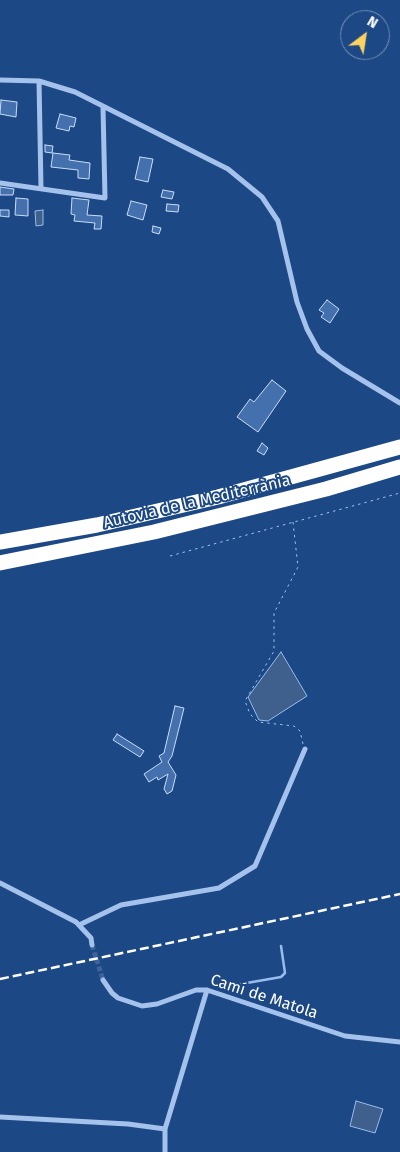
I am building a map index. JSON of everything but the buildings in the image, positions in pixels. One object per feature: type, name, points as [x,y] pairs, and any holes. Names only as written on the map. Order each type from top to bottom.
[{"type":"highway","name":"Autovia de la Mediterrània","points":[[0,542],[97,525],[208,499],[400,447]]},
{"type":"highway","name":"Autovia de la Mediterrània","points":[[0,563],[154,532],[326,489],[400,467]]},
{"type":"street","points":[[0,80],[39,81],[75,92],[228,169],[262,197],[278,222],[298,302],[307,329],[319,351],[342,368],[400,403]]},
{"type":"street","points":[[39,81],[41,188]]},
{"type":"street","points":[[0,183],[105,198],[103,107]]},
{"type":"street","points":[[79,925],[121,906],[219,888],[255,866],[305,749]]},
{"type":"street","points":[[0,883],[66,916],[79,925],[91,938],[92,945]]},
{"type":"street","name":"Camí de Matola","points":[[102,980],[112,994],[118,998],[142,1006],[157,1004],[196,990],[207,990],[345,1036],[400,1042]]},
{"type":"street","points":[[165,1152],[165,1129],[207,990]]},
{"type":"street","points":[[0,1117],[128,1124],[165,1129]]},
{"type":"path","points":[[170,556],[400,493]]},
{"type":"path","points":[[293,522],[298,567],[274,613],[274,651],[267,666],[252,685],[245,701],[250,714],[258,722],[294,726],[300,731],[305,749]]},
{"type":"water","points":[[43,210],[43,225],[36,226],[35,211]]},
{"type":"water","points":[[281,652],[307,696],[268,721],[259,720],[248,697]]},
{"type":"water","points":[[356,1101],[383,1109],[375,1133],[350,1126]]},
{"type":"waterway","points":[[241,984],[281,977],[285,973],[281,946]]},
{"type":"tunnel","points":[[92,945],[103,980]]},
{"type":"railway","points":[[0,979],[400,894]]}]
